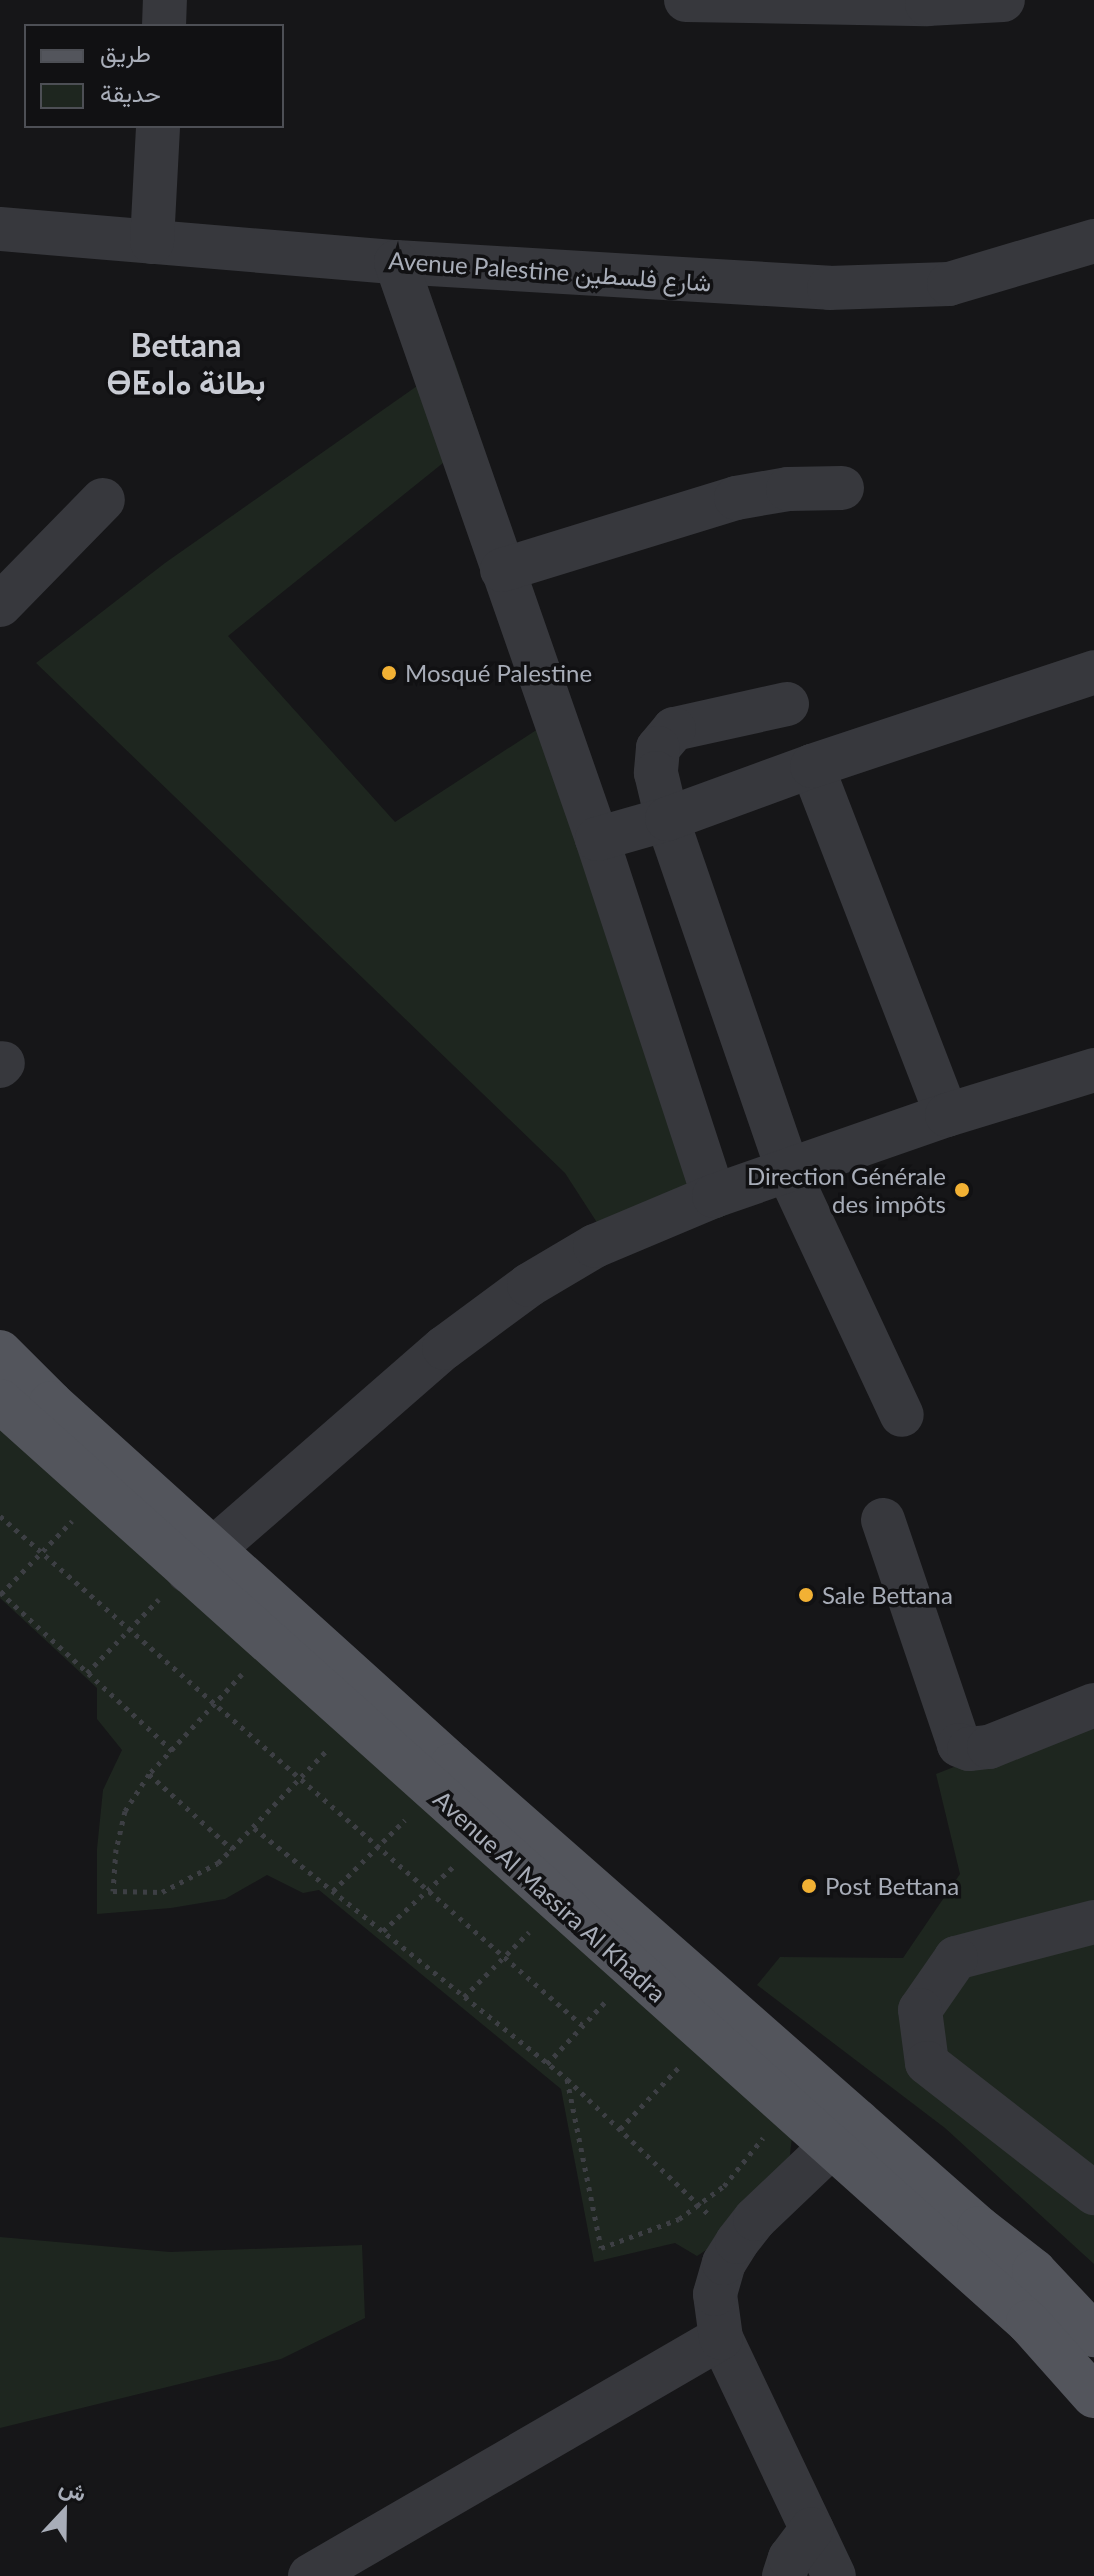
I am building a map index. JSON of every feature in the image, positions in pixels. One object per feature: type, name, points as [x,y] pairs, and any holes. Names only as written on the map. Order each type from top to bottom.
[{"type":"main road","name":"Avenue Al Massira Al Khadra","points":[[0,1352],[51,1403],[187,1573]]},
{"type":"main road","name":"Avenue Al Massira Al Khadra","points":[[0,1401],[187,1573],[844,2134],[1034,2271],[1094,2335]]},
{"type":"main road","name":"Avenue Al Massira Al Khadra","points":[[844,2134],[1028,2322],[1094,2396]]},
{"type":"street","points":[[164,24],[165,0]]},
{"type":"street","points":[[686,0],[927,4],[1003,0]]},
{"type":"street","points":[[152,242],[158,128]]},
{"type":"street","name":"Avenue Palestine شارع فلسطين","points":[[0,229],[396,262],[829,288],[949,284],[1094,241]]},
{"type":"street","points":[[396,262],[597,839],[714,1196]]},
{"type":"street","points":[[502,570],[736,498],[788,489],[842,488]]},
{"type":"street","points":[[0,605],[103,500]]},
{"type":"street","points":[[597,839],[667,819],[812,766],[1094,672]]},
{"type":"street","points":[[787,704],[674,729],[658,748],[656,773],[667,819],[788,1171],[902,1415]]},
{"type":"street","points":[[812,766],[947,1115]]},
{"type":"street","points":[[187,1573],[444,1348],[529,1285],[595,1246],[714,1196],[947,1115],[1094,1070]]},
{"type":"street","points":[[883,1520],[959,1745],[969,1749],[989,1747],[1094,1705]]},
{"type":"street","points":[[1094,1922],[956,1958],[920,2010],[927,2063],[1094,2193]]},
{"type":"street","points":[[834,2576],[721,2338],[715,2294],[724,2263],[755,2219],[844,2134]]},
{"type":"street","points":[[310,2576],[358,2564],[721,2338]]},
{"type":"street","points":[[784,2576],[790,2558],[812,2529]]},
{"type":"path","points":[[0,1516],[582,2025]]},
{"type":"path","points":[[73,1520],[1,1593],[173,1751]]},
{"type":"path","points":[[87,1673],[187,1573]]},
{"type":"path","points":[[244,1672],[149,1774],[125,1811],[116,1849],[113,1891],[162,1892],[195,1878],[254,1828],[329,1748]]},
{"type":"path","points":[[149,1774],[232,1849]]},
{"type":"path","points":[[333,1891],[407,1818]]},
{"type":"path","points":[[254,1828],[567,2079],[699,2205]]},
{"type":"path","points":[[382,1932],[457,1862]]},
{"type":"path","points":[[464,1997],[532,1930]]},
{"type":"path","points":[[547,2064],[608,1998]]},
{"type":"path","points":[[620,2130],[681,2065]]},
{"type":"path","points":[[567,2079],[601,2248],[679,2219],[724,2186],[763,2138],[759,2124]]},
{"type":"green space","points":[[454,360],[479,434],[228,636],[395,822],[567,710],[729,1214],[618,1255],[565,1173],[36,663],[165,563]]},
{"type":"green space","points":[[0,1425],[792,2137],[789,2163],[735,2231],[697,2256],[675,2243],[594,2262],[561,2089],[319,1890],[303,1893],[267,1875],[225,1899],[171,1908],[97,1914],[97,1849],[103,1790],[122,1750],[97,1719],[97,1688],[0,1598]]},
{"type":"green space","points":[[1094,1712],[1094,2264],[945,2128],[757,1985],[780,1957],[903,1958],[960,1874],[936,1774]]},
{"type":"green space","points":[[0,2237],[170,2252],[362,2245],[365,2318],[281,2359],[0,2428]]},
{"type":"place","name":"Mosqué Palestine","points":[[389,673]]},
{"type":"place","name":"Direction Générale des impôts","points":[[962,1190]]},
{"type":"place","name":"Sale Bettana","points":[[806,1595]]},
{"type":"place","name":"Post Bettana","points":[[809,1886]]},
{"type":"district","name":"Bettana ⴱⵟⴰⵏⴰ بطانة","points":[[186,364]]}]
